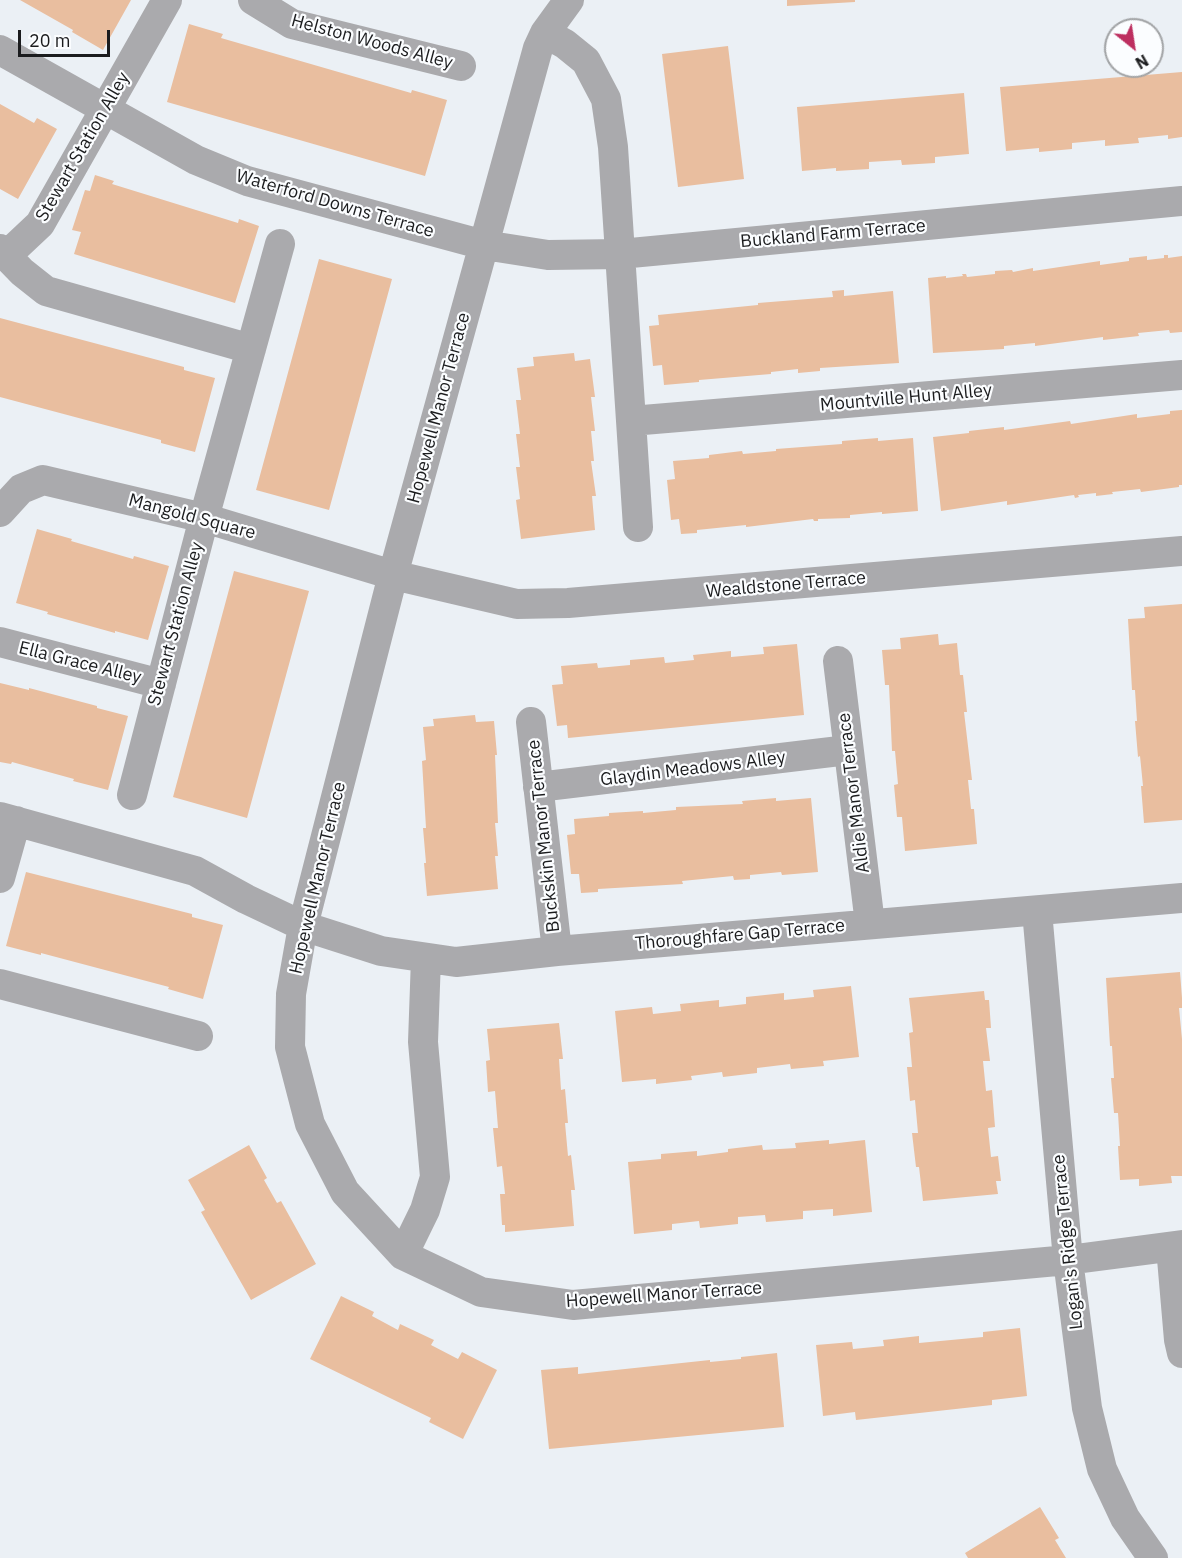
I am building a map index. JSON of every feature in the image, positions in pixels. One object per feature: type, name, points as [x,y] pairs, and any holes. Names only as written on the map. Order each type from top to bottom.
[{"type":"street","name":"Stewart Station Alley","points":[[167,0],[40,224],[4,252],[22,272],[46,291],[251,350]]},
{"type":"street","name":"Helston Woods Alley","points":[[253,0],[292,24],[461,66]]},
{"type":"street","name":"Hopewell Manor Terrace","points":[[569,0],[545,33],[538,48],[393,575],[303,926],[291,994],[290,1047],[310,1124],[345,1192],[403,1255],[481,1292],[573,1305],[1068,1260],[1176,1246]]},
{"type":"street","points":[[545,33],[565,44],[586,61],[606,99],[613,147],[638,527]]},
{"type":"street","name":"Waterford Downs Terrace","points":[[0,50],[196,160],[247,182],[484,245]]},
{"type":"street","name":"Buckland Farm Terrace","points":[[484,245],[548,255],[620,254],[1182,201]]},
{"type":"street","name":"Stewart Station Alley","points":[[132,795],[204,518],[280,244]]},
{"type":"street","name":"Mountville Hunt Alley","points":[[631,421],[1182,375]]},
{"type":"street","name":"Mangold Square","points":[[0,512],[21,489],[43,480],[204,518],[393,575]]},
{"type":"street","name":"Wealdstone Terrace","points":[[393,575],[517,604],[568,603],[1182,551]]},
{"type":"street","name":"Ella Grace Alley","points":[[0,642],[161,684]]},
{"type":"street","name":"Aldie Manor Terrace","points":[[838,661],[870,924]]},
{"type":"street","name":"Buckskin Manor Terrace","points":[[531,722],[557,951]]},
{"type":"street","name":"Glaydin Meadows Alley","points":[[538,787],[848,750]]},
{"type":"street","points":[[0,878],[8,819]]},
{"type":"street","name":"Thoroughfare Gap Terrace","points":[[8,819],[195,871],[246,899],[303,926],[381,951],[456,962],[557,951],[1182,898]]},
{"type":"street","name":"Logan's Ridge Terrace","points":[[1037,911],[1068,1260],[1087,1408],[1102,1469],[1125,1518],[1153,1558]]},
{"type":"street","points":[[403,1255],[425,1210],[435,1177],[423,1042],[426,958]]},
{"type":"street","points":[[0,984],[198,1036]]},
{"type":"street","points":[[1176,1246],[1179,1340],[1182,1353]]},
{"type":"building","points":[[20,0],[131,0],[103,50]]},
{"type":"building","points":[[787,0],[855,0],[855,2],[787,6]]},
{"type":"building","points":[[189,24],[223,34],[221,38],[411,93],[412,90],[447,100],[425,176],[167,102]]},
{"type":"building","points":[[728,46],[744,179],[678,187],[662,54]]},
{"type":"building","points":[[1182,72],[1182,137],[1168,139],[1168,135],[1138,138],[1139,143],[1105,146],[1105,140],[1072,143],[1072,149],[1039,152],[1039,148],[1006,151],[1000,87],[1109,78],[1164,78],[1164,73]]},
{"type":"building","points":[[964,93],[969,154],[935,157],[935,163],[902,165],[901,160],[869,162],[869,169],[836,171],[836,168],[802,171],[797,107]]},
{"type":"building","points":[[0,104],[34,123],[37,118],[57,129],[18,199],[0,189]]},
{"type":"building","points":[[95,175],[114,181],[112,184],[238,223],[239,219],[259,226],[235,303],[74,254],[81,232],[72,230],[85,190],[90,191]]},
{"type":"building","points":[[1164,255],[1168,255],[1168,258],[1182,256],[1182,332],[1170,333],[1169,330],[1103,340],[1103,337],[1035,346],[1035,343],[1004,346],[1004,349],[933,353],[928,278],[963,276],[962,274],[966,274],[967,277],[995,274],[995,271],[1012,270],[1013,272],[1033,268],[1033,271],[1100,261],[1100,265],[1147,256],[1147,260],[1164,258]]},
{"type":"building","points":[[319,259],[392,279],[329,510],[256,490]]},
{"type":"building","points":[[844,290],[844,296],[893,291],[899,363],[820,368],[820,371],[798,373],[798,369],[664,385],[662,365],[653,366],[649,326],[659,325],[658,315],[833,297],[832,291]]},
{"type":"building","points":[[0,318],[184,367],[184,370],[215,378],[195,452],[161,443],[161,440],[0,397]]},
{"type":"building","points":[[574,353],[575,361],[590,359],[595,397],[591,397],[595,431],[591,431],[594,461],[591,461],[596,496],[592,496],[595,530],[521,539],[516,500],[520,499],[516,467],[520,467],[516,434],[520,434],[516,400],[521,400],[517,368],[534,366],[533,357]]},
{"type":"building","points":[[1182,410],[1182,485],[1179,487],[1141,492],[1140,489],[1112,492],[1113,494],[1096,496],[1096,493],[1078,495],[1079,497],[1075,498],[1074,495],[1007,505],[1007,501],[941,511],[933,437],[1004,427],[1004,430],[1070,421],[1071,424],[1137,414],[1137,418],[1170,414],[1170,411]]},
{"type":"building","points":[[878,438],[878,441],[913,438],[918,511],[882,514],[882,512],[850,515],[850,518],[818,519],[818,521],[813,519],[746,527],[746,525],[681,534],[679,519],[671,520],[667,480],[675,479],[673,461],[709,458],[709,455],[742,451],[743,454],[776,451],[776,449],[842,444],[842,441]]},
{"type":"building","points":[[37,529],[133,559],[134,556],[169,566],[148,640],[47,614],[48,612],[16,603]]},
{"type":"building","points":[[234,571],[309,591],[247,818],[173,797]]},
{"type":"building","points":[[1182,604],[1182,820],[1144,823],[1141,786],[1143,786],[1140,756],[1138,757],[1135,690],[1132,690],[1128,619],[1145,618],[1144,607]]},
{"type":"building","points":[[938,634],[939,645],[957,643],[960,675],[963,675],[967,712],[964,712],[972,780],[968,780],[971,809],[974,809],[977,844],[905,851],[902,817],[897,817],[894,785],[898,784],[895,751],[892,751],[889,685],[885,685],[882,650],[901,649],[900,638]]},
{"type":"building","points":[[797,644],[804,715],[568,738],[567,725],[557,726],[552,685],[563,684],[561,666],[597,663],[598,668],[630,665],[630,660],[664,657],[665,663],[694,660],[693,655],[731,651],[731,657],[764,654],[763,647]]},
{"type":"building","points":[[0,683],[29,690],[29,688],[128,716],[108,790],[12,762],[11,764],[0,762]]},
{"type":"building","points":[[475,715],[476,722],[494,721],[498,823],[495,823],[498,856],[495,856],[498,889],[427,896],[423,828],[426,828],[422,761],[426,760],[423,727],[434,726],[433,719]]},
{"type":"building","points":[[776,798],[776,801],[811,798],[818,872],[782,875],[781,872],[750,875],[750,879],[734,880],[733,876],[682,881],[683,884],[598,889],[598,892],[581,893],[579,874],[571,874],[567,835],[575,834],[574,819],[609,816],[609,813],[676,810],[676,807],[743,804],[742,801]]},
{"type":"building","points":[[26,872],[192,914],[192,917],[223,925],[203,999],[168,989],[169,987],[6,946]]},
{"type":"building","points":[[1180,972],[1182,1176],[1171,1176],[1172,1183],[1139,1186],[1139,1179],[1120,1180],[1118,1113],[1114,1113],[1111,1078],[1114,1078],[1106,978]]},
{"type":"building","points":[[851,986],[859,1057],[823,1061],[824,1066],[791,1069],[790,1064],[757,1068],[757,1073],[723,1077],[722,1072],[691,1076],[692,1080],[656,1084],[656,1079],[622,1082],[615,1011],[652,1007],[653,1014],[681,1011],[680,1004],[719,1000],[719,1007],[746,1004],[746,997],[784,993],[784,1000],[814,997],[813,990]]},
{"type":"building","points":[[984,991],[985,1000],[989,1000],[991,1028],[986,1028],[990,1061],[983,1061],[986,1091],[992,1090],[995,1127],[988,1128],[991,1157],[998,1156],[1001,1181],[996,1181],[998,1194],[923,1201],[912,1133],[918,1133],[915,1100],[910,1101],[907,1067],[912,1067],[909,1033],[913,1032],[909,998]]},
{"type":"building","points":[[559,1023],[563,1059],[559,1059],[561,1090],[565,1089],[568,1156],[571,1155],[575,1190],[571,1190],[574,1226],[505,1232],[505,1225],[502,1225],[500,1194],[505,1194],[502,1166],[497,1167],[493,1128],[498,1128],[495,1091],[488,1092],[486,1061],[490,1060],[487,1029]]},
{"type":"building","points":[[829,1140],[829,1144],[865,1140],[872,1212],[833,1216],[833,1209],[803,1211],[803,1219],[766,1222],[765,1215],[738,1217],[738,1224],[700,1228],[699,1221],[672,1224],[672,1230],[634,1234],[628,1162],[661,1159],[661,1154],[697,1151],[697,1156],[762,1145],[763,1150],[796,1148],[795,1143]]},
{"type":"building","points":[[249,1145],[267,1178],[264,1180],[277,1203],[281,1201],[316,1264],[251,1300],[201,1212],[205,1210],[188,1180]]},
{"type":"building","points":[[341,1296],[374,1312],[372,1316],[398,1330],[400,1324],[434,1340],[431,1345],[458,1359],[462,1352],[497,1370],[463,1439],[429,1422],[431,1418],[310,1359]]},
{"type":"building","points":[[1020,1328],[1027,1396],[992,1400],[992,1405],[856,1420],[855,1412],[823,1416],[816,1345],[852,1342],[853,1349],[884,1346],[883,1340],[919,1336],[919,1343],[983,1337],[983,1332]]},
{"type":"building","points":[[777,1353],[784,1427],[549,1449],[541,1370],[578,1367],[578,1374],[710,1360],[710,1362],[741,1359],[741,1357]]},
{"type":"building","points":[[1040,1507],[1059,1538],[1055,1540],[1066,1558],[968,1558],[965,1553]]}]
